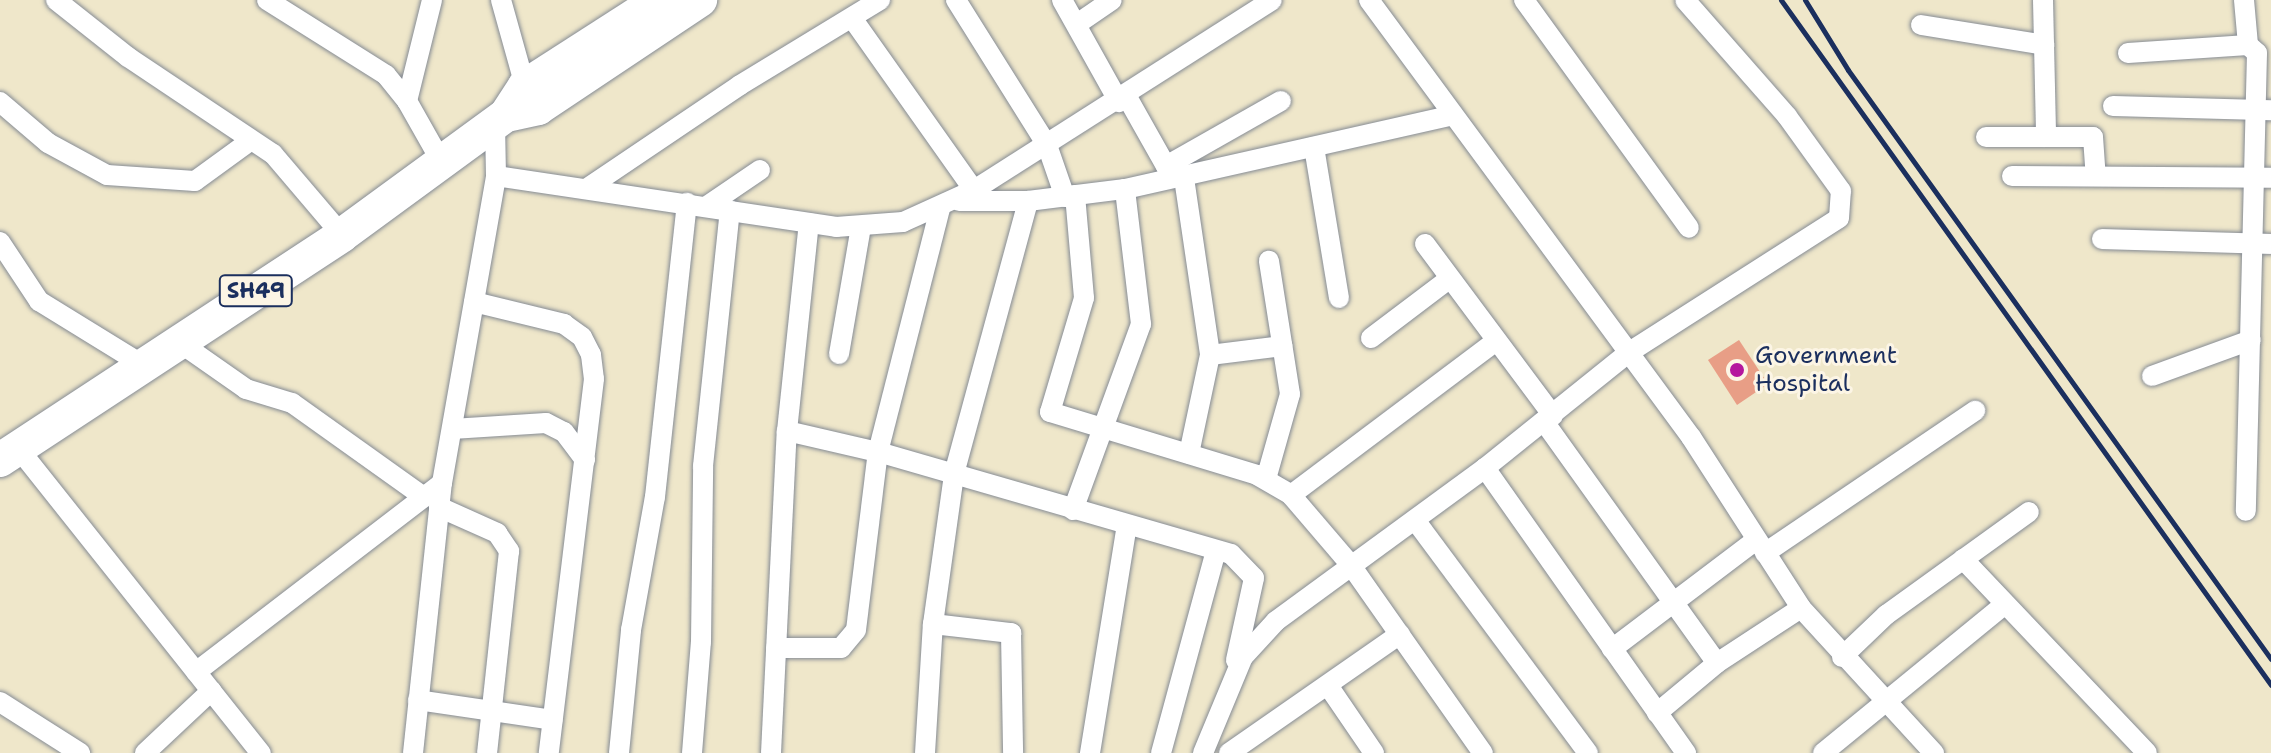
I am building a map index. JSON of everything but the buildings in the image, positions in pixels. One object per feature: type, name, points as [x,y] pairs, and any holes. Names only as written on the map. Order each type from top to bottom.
[{"type":"main road","name":"SH49","points":[[9,454],[342,235],[500,119],[525,86],[659,0]]},
{"type":"main road","name":"SH49","points":[[500,119],[538,108],[700,0]]},
{"type":"street","points":[[56,0],[288,167],[342,235]]},
{"type":"street","points":[[267,0],[376,66],[407,101],[441,161]]},
{"type":"street","points":[[407,101],[432,0]]},
{"type":"street","points":[[501,0],[525,86]]},
{"type":"street","points":[[589,187],[740,85],[880,0]]},
{"type":"street","points":[[956,0],[1047,145],[1070,196],[1084,298],[1050,412],[1104,432],[1189,454],[1266,479],[1291,495],[1350,564],[1483,753]]},
{"type":"street","points":[[1062,0],[1123,100],[1174,175],[1210,355],[1189,454]]},
{"type":"street","points":[[1077,24],[1112,0]]},
{"type":"street","points":[[496,176],[589,187],[809,223],[861,227],[957,200],[1123,100],[1272,0]]},
{"type":"street","points":[[1369,0],[1691,437],[1801,608],[1842,657],[1934,753]]},
{"type":"street","points":[[1524,0],[1689,228]]},
{"type":"street","points":[[1232,676],[1260,636],[1350,564],[1415,520],[1549,420],[1628,353],[1750,271],[1832,225],[1843,209],[1841,191],[1787,116],[1685,0]]},
{"type":"street","points":[[2043,0],[2046,137]]},
{"type":"street","points":[[2244,0],[2248,45],[2257,53],[2263,111],[2262,244],[2246,511]]},
{"type":"street","points":[[776,648],[841,648],[856,630],[878,452],[957,200],[852,18]]},
{"type":"street","points":[[1921,25],[2044,45]]},
{"type":"street","points":[[2128,53],[2248,45]]},
{"type":"street","points":[[1174,175],[1281,101]]},
{"type":"street","points":[[0,102],[48,143],[107,175],[195,181],[250,141]]},
{"type":"street","points":[[2113,106],[2263,111]]},
{"type":"street","points":[[957,200],[1028,201],[1125,189],[1174,175],[1453,115]]},
{"type":"street","points":[[413,753],[432,502],[442,483],[452,429],[496,176],[500,119]]},
{"type":"street","points":[[1986,137],[2093,137],[2096,176]]},
{"type":"street","points":[[1314,147],[1339,298]]},
{"type":"street","points":[[697,204],[760,170]]},
{"type":"street","points":[[2012,176],[2263,178]]},
{"type":"street","points":[[1073,510],[1141,324],[1125,189]]},
{"type":"street","points":[[925,753],[933,624],[954,474],[1028,201]]},
{"type":"street","points":[[619,753],[631,630],[657,484],[697,204]]},
{"type":"street","points":[[699,752],[703,466],[730,210]]},
{"type":"street","points":[[771,753],[787,431],[809,223]]},
{"type":"street","points":[[839,354],[861,227]]},
{"type":"street","points":[[2102,239],[2262,244]]},
{"type":"street","points":[[0,242],[39,301],[143,365]]},
{"type":"street","points":[[1425,244],[1496,341],[1717,663]]},
{"type":"street","points":[[1266,479],[1290,394],[1269,261]]},
{"type":"street","points":[[1371,338],[1449,279]]},
{"type":"street","points":[[474,302],[542,316],[582,337],[594,379],[549,753]]},
{"type":"street","points":[[2152,376],[2258,329]]},
{"type":"street","points":[[1291,495],[1496,341]]},
{"type":"street","points":[[179,342],[246,389],[292,403],[432,502],[497,533],[509,551],[487,753]]},
{"type":"street","points":[[1210,355],[1282,346]]},
{"type":"street","points":[[1612,649],[1674,600],[1975,411]]},
{"type":"street","points":[[452,429],[546,423],[564,432],[585,460]]},
{"type":"street","points":[[787,431],[878,452],[1242,560],[1254,578],[1232,676],[1203,753]]},
{"type":"street","points":[[9,454],[196,672],[261,753]]},
{"type":"street","points":[[1485,468],[1686,753]]},
{"type":"street","points":[[196,672],[432,502]]},
{"type":"street","points":[[1842,657],[1886,615],[2029,512]]},
{"type":"street","points":[[1415,520],[1588,753]]},
{"type":"street","points":[[1090,753],[1127,525]]},
{"type":"street","points":[[1161,753],[1216,550]]},
{"type":"street","points":[[1963,559],[2147,753]]},
{"type":"street","points":[[1823,753],[1887,704],[2004,605]]},
{"type":"street","points":[[1657,713],[1717,663],[1801,608]]},
{"type":"street","points":[[933,624],[1011,633],[1013,753]]},
{"type":"street","points":[[1229,753],[1329,687],[1400,634]]},
{"type":"street","points":[[1329,687],[1374,753]]},
{"type":"street","points":[[145,753],[211,691]]},
{"type":"street","points":[[418,700],[553,720]]},
{"type":"street","points":[[0,702],[80,753]]},
{"type":"railway","points":[[1781,0],[2271,685]]},
{"type":"railway","points":[[1805,0],[1848,70],[2271,659]]},
{"type":"place","name":"Government Hospital","points":[[1737,370]]}]
